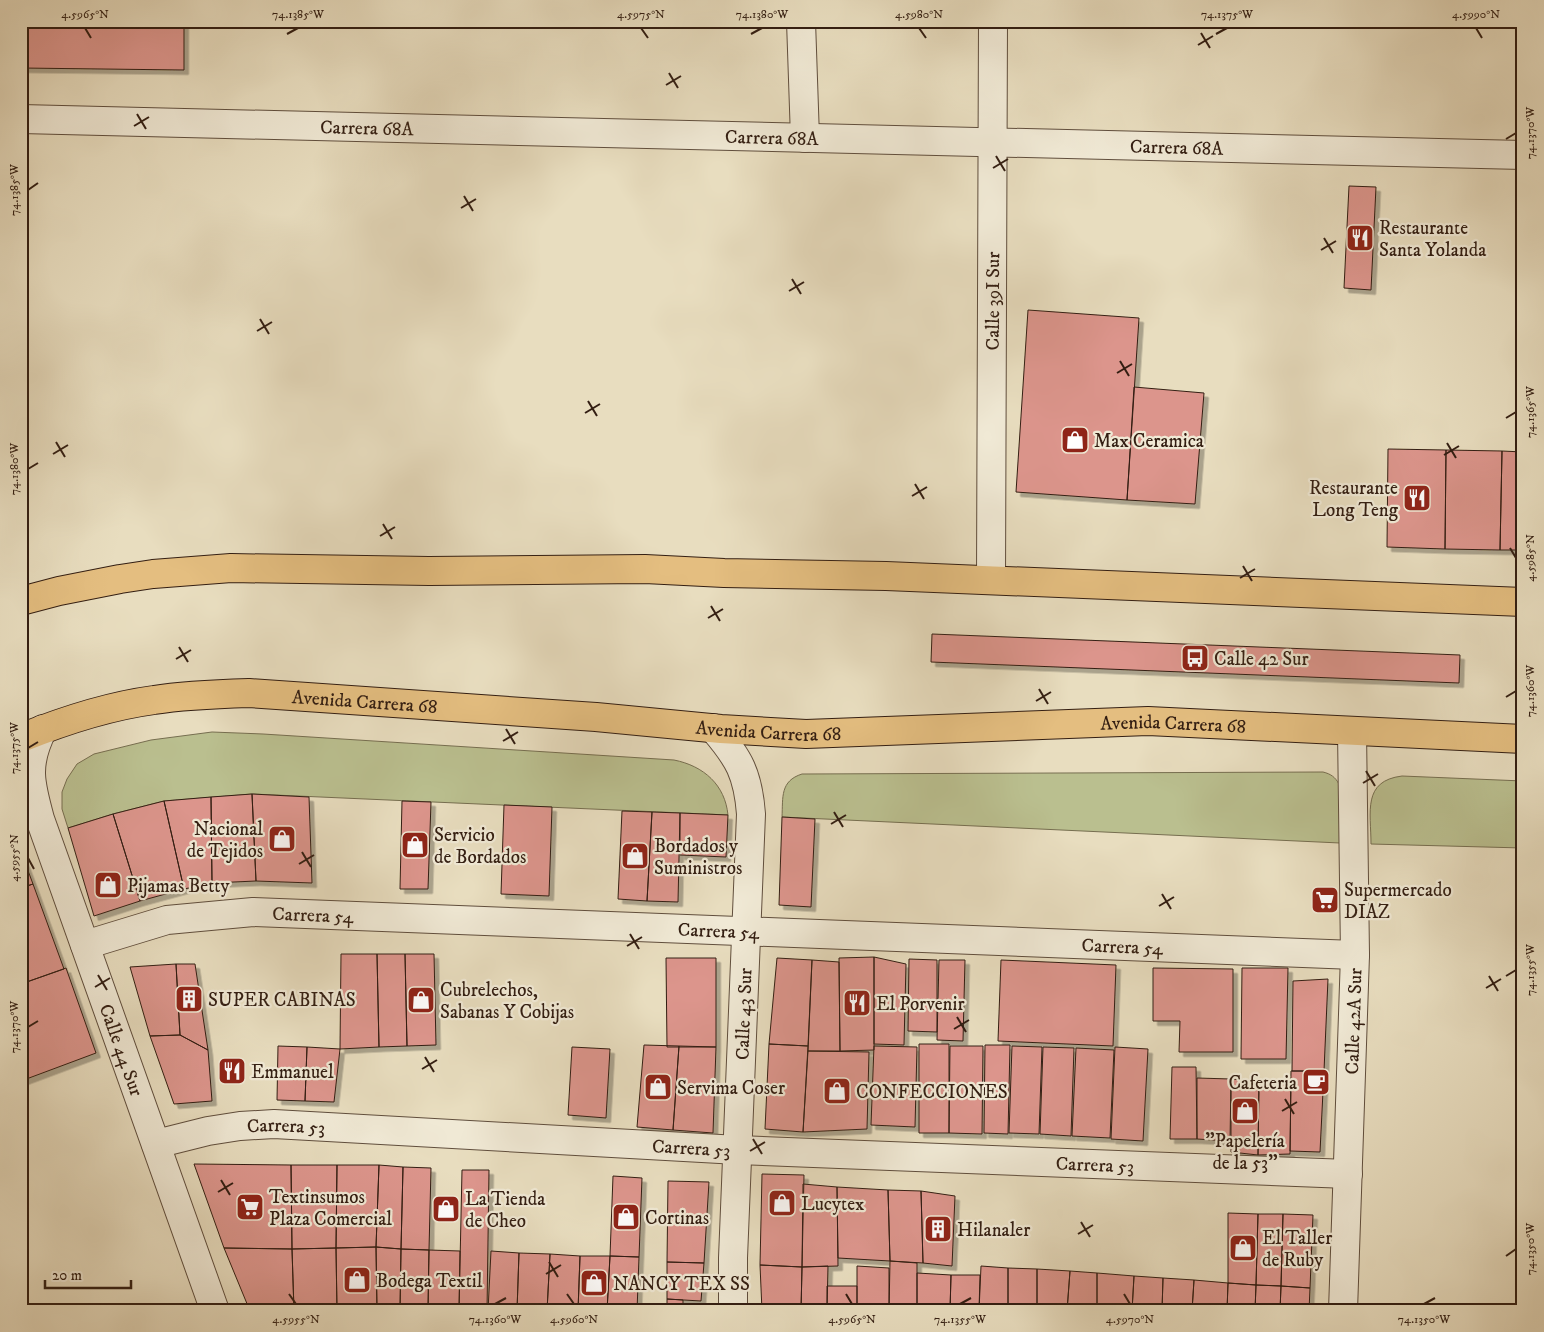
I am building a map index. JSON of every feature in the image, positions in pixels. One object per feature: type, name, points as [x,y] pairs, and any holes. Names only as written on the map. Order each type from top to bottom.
[{"type":"main road","points":[[21,601],[59,591],[120,579],[153,574],[231,568],[429,571],[645,569],[724,573],[886,576],[1523,602]]},
{"type":"main road","name":"Avenida Carrera 68","points":[[32,733],[111,708],[152,700],[196,695],[249,693],[596,717],[713,728],[806,734],[1148,721],[1523,739]]},
{"type":"street","points":[[801,21],[805,138]]},
{"type":"street","name":"Calle 39I Sur","points":[[991,580],[993,21]]},
{"type":"street","name":"Carrera 68A","points":[[21,119],[1523,155]]},
{"type":"street","name":"Calle 43 Sur","points":[[713,728],[736,758],[744,773],[749,790],[751,814],[732,1311]]},
{"type":"street","name":"Calle 42A Sur","points":[[1343,1311],[1355,954],[1352,732]]},
{"type":"street","name":"Calle 44 Sur","points":[[32,733],[31,776],[33,796],[40,819],[215,1311]]},
{"type":"street","name":"Carrera 54","points":[[85,945],[167,920],[253,912],[1355,954]]},
{"type":"street","name":"Carrera 53","points":[[156,1144],[208,1131],[240,1126],[274,1124],[738,1150],[1348,1174]]},
{"type":"green space","points":[[212,732],[674,760],[695,767],[711,778],[723,795],[728,815],[252,794],[164,801],[68,828],[62,809],[62,792],[67,779],[77,764],[94,754],[151,740]]},
{"type":"green space","points":[[1323,772],[1336,779],[1339,784],[1340,843],[782,817],[783,796],[786,785],[802,774]]},
{"type":"green space","points":[[1402,776],[1523,781],[1523,848],[1371,844],[1370,810],[1375,791],[1380,784],[1389,779]]},
{"type":"building","points":[[21,21],[184,21],[184,70],[21,68]]},
{"type":"building","name":"Restaurante Santa Yolanda","points":[[1349,186],[1376,187],[1371,290],[1344,288]]},
{"type":"building","name":"Max Ceramica","points":[[1028,310],[1139,318],[1127,500],[1016,492]]},
{"type":"building","points":[[1134,387],[1204,393],[1195,504],[1127,500]]},
{"type":"building","name":"Restaurante Long Teng","points":[[1388,449],[1446,450],[1445,549],[1387,547]]},
{"type":"building","points":[[1446,450],[1502,451],[1500,550],[1445,549]]},
{"type":"building","points":[[1502,451],[1523,452],[1523,550],[1500,550]]},
{"type":"building","name":"Calle 42 Sur","points":[[932,634],[1460,655],[1459,683],[931,662]]},
{"type":"building","name":"Nacional de Tejidos","points":[[252,794],[309,797],[312,883],[256,881]]},
{"type":"building","points":[[252,794],[256,881],[212,883],[211,797]]},
{"type":"building","points":[[211,797],[212,883],[184,889],[164,801]]},
{"type":"building","points":[[164,801],[184,889],[140,901],[113,814]]},
{"type":"building","name":"Servicio de Bordados","points":[[402,801],[431,802],[428,889],[400,889]]},
{"type":"building","points":[[504,805],[552,807],[549,896],[501,894]]},
{"type":"building","name":"Bordados y Suministros","points":[[622,811],[652,812],[647,901],[618,899]]},
{"type":"building","points":[[652,812],[680,813],[678,902],[647,901]]},
{"type":"building","points":[[680,813],[728,815],[726,857],[680,855]]},
{"type":"building","points":[[113,814],[140,901],[94,916],[68,828]]},
{"type":"building","points":[[782,817],[815,819],[811,907],[779,905]]},
{"type":"building","points":[[21,852],[33,884],[21,888]]},
{"type":"building","points":[[33,884],[64,969],[21,984],[21,888]]},
{"type":"building","points":[[341,954],[377,954],[379,1047],[340,1049]]},
{"type":"building","points":[[377,954],[405,954],[407,1046],[379,1047]]},
{"type":"building","name":"Cubrelechos, Sabanas Y Cobijas","points":[[405,954],[434,954],[436,1045],[407,1046]]},
{"type":"building","name":"El Porvenir","points":[[874,957],[874,1050],[840,1051],[839,958]]},
{"type":"building","points":[[874,957],[906,964],[904,1045],[874,1044]]},
{"type":"building","points":[[666,958],[716,958],[716,1047],[667,1047]]},
{"type":"building","points":[[777,958],[812,960],[808,1046],[769,1044]]},
{"type":"building","points":[[909,959],[937,960],[937,1032],[908,1031]]},
{"type":"building","points":[[812,960],[839,962],[840,1051],[808,1051]]},
{"type":"building","points":[[939,960],[965,960],[963,1041],[937,1040]]},
{"type":"building","points":[[1001,960],[1116,965],[1113,1046],[998,1041]]},
{"type":"building","points":[[176,964],[180,1035],[150,1036],[130,967]]},
{"type":"building","name":"SUPER CABINAS","points":[[176,964],[195,964],[208,1050],[180,1035]]},
{"type":"building","points":[[66,968],[96,1053],[21,1081],[21,984]]},
{"type":"building","points":[[1153,968],[1233,969],[1233,1052],[1179,1052],[1180,1021],[1153,1021]]},
{"type":"building","points":[[1242,968],[1288,968],[1286,1059],[1241,1059]]},
{"type":"building","points":[[1328,979],[1324,1071],[1292,1071],[1293,981]]},
{"type":"building","points":[[180,1035],[208,1050],[212,1101],[174,1104],[150,1036]]},
{"type":"building","points":[[769,1044],[808,1046],[803,1132],[765,1129]]},
{"type":"building","points":[[919,1044],[949,1044],[949,1133],[919,1133]]},
{"type":"building","name":"Servima Coser","points":[[644,1045],[679,1046],[673,1130],[637,1127]]},
{"type":"building","points":[[985,1045],[1010,1045],[1008,1134],[984,1133]]},
{"type":"building","points":[[278,1046],[307,1047],[305,1101],[277,1100]]},
{"type":"building","points":[[679,1046],[716,1047],[713,1133],[673,1130]]},
{"type":"building","points":[[874,1046],[917,1047],[915,1127],[871,1125]]},
{"type":"building","points":[[950,1046],[983,1046],[982,1134],[949,1133]]},
{"type":"building","points":[[1012,1046],[1042,1047],[1039,1134],[1009,1133]]},
{"type":"building","points":[[307,1047],[340,1049],[334,1102],[305,1101]]},
{"type":"building","points":[[572,1047],[610,1049],[606,1118],[568,1115]]},
{"type":"building","points":[[1043,1047],[1074,1048],[1071,1136],[1040,1134]]},
{"type":"building","points":[[1115,1047],[1148,1049],[1143,1141],[1111,1139]]},
{"type":"building","points":[[1076,1048],[1114,1050],[1110,1138],[1072,1136]]},
{"type":"building","name":"CONFECCIONES","points":[[808,1051],[869,1052],[867,1129],[803,1132]]},
{"type":"building","points":[[1172,1067],[1196,1067],[1197,1139],[1170,1139]]},
{"type":"building","points":[[1291,1071],[1324,1071],[1320,1152],[1290,1151]]},
{"type":"building","points":[[1197,1078],[1231,1079],[1230,1141],[1197,1139]]},
{"type":"building","name":"\"Papelería de la 53\"","points":[[1231,1079],[1259,1081],[1258,1155],[1231,1152]]},
{"type":"building","points":[[1259,1081],[1291,1081],[1290,1154],[1258,1155]]},
{"type":"building","name":"Textinsumos Plaza Comercial","points":[[194,1164],[291,1165],[292,1249],[224,1248]]},
{"type":"building","points":[[291,1165],[337,1165],[336,1248],[292,1249]]},
{"type":"building","points":[[337,1165],[379,1165],[376,1247],[336,1248]]},
{"type":"building","points":[[379,1165],[403,1167],[401,1249],[376,1247]]},
{"type":"building","points":[[403,1167],[431,1168],[429,1250],[401,1249]]},
{"type":"building","points":[[462,1170],[489,1170],[487,1311],[459,1311]]},
{"type":"building","name":"Lucytex","points":[[762,1174],[804,1175],[802,1267],[760,1265]]},
{"type":"building","name":"Cortinas","points":[[613,1176],[642,1178],[639,1257],[610,1256]]},
{"type":"building","points":[[668,1181],[709,1182],[704,1263],[667,1262]]},
{"type":"building","points":[[803,1184],[837,1187],[838,1266],[802,1267]]},
{"type":"building","points":[[837,1187],[888,1190],[890,1261],[838,1258]]},
{"type":"building","points":[[888,1190],[921,1191],[923,1263],[890,1261]]},
{"type":"building","name":"Hilanaler","points":[[921,1191],[955,1196],[952,1266],[923,1263]]},
{"type":"building","name":"El Taller de Ruby","points":[[1228,1213],[1258,1214],[1256,1285],[1228,1283]]},
{"type":"building","points":[[1258,1214],[1283,1214],[1281,1286],[1256,1285]]},
{"type":"building","points":[[1283,1214],[1313,1215],[1310,1288],[1281,1286]]},
{"type":"building","points":[[376,1247],[401,1249],[400,1311],[377,1311]]},
{"type":"building","name":"Bodega Textil","points":[[376,1247],[377,1311],[337,1311],[336,1248]]},
{"type":"building","points":[[224,1248],[292,1249],[294,1311],[250,1311]]},
{"type":"building","points":[[336,1248],[337,1311],[294,1311],[292,1249]]},
{"type":"building","points":[[401,1249],[429,1250],[428,1311],[400,1311]]},
{"type":"building","points":[[429,1250],[460,1251],[459,1311],[428,1311]]},
{"type":"building","points":[[491,1251],[519,1253],[517,1311],[488,1311]]},
{"type":"building","points":[[519,1253],[550,1254],[547,1311],[517,1311]]},
{"type":"building","points":[[550,1254],[580,1256],[578,1311],[547,1311]]},
{"type":"building","name":"NANCY TEX SS","points":[[580,1256],[610,1256],[607,1311],[578,1311]]},
{"type":"building","points":[[610,1256],[639,1257],[637,1311],[607,1311]]},
{"type":"building","points":[[890,1261],[917,1263],[917,1311],[889,1311]]},
{"type":"building","points":[[667,1262],[704,1263],[701,1301],[667,1299]]},
{"type":"building","points":[[760,1265],[802,1267],[801,1311],[762,1311]]},
{"type":"building","points":[[828,1266],[827,1311],[801,1311],[802,1267]]},
{"type":"building","points":[[857,1266],[889,1268],[889,1311],[857,1311]]},
{"type":"building","points":[[981,1266],[1008,1268],[1008,1311],[979,1311]]},
{"type":"building","points":[[1008,1268],[1037,1269],[1037,1311],[1008,1311]]},
{"type":"building","points":[[1037,1269],[1070,1271],[1067,1311],[1037,1311]]},
{"type":"building","points":[[1070,1271],[1097,1273],[1097,1311],[1067,1311]]},
{"type":"building","points":[[917,1273],[951,1275],[950,1311],[917,1311]]},
{"type":"building","points":[[1097,1273],[1134,1276],[1132,1311],[1097,1311]]},
{"type":"building","points":[[951,1275],[980,1275],[979,1311],[950,1311]]},
{"type":"building","points":[[1134,1276],[1163,1278],[1162,1311],[1132,1311]]},
{"type":"building","points":[[1163,1278],[1194,1280],[1192,1311],[1162,1311]]},
{"type":"building","points":[[1194,1280],[1228,1283],[1227,1311],[1192,1311]]},
{"type":"building","points":[[1228,1283],[1256,1285],[1255,1311],[1227,1311]]},
{"type":"building","points":[[1256,1285],[1281,1286],[1280,1311],[1255,1311]]},
{"type":"building","points":[[827,1286],[857,1286],[857,1311],[827,1311]]},
{"type":"building","points":[[1281,1286],[1310,1288],[1309,1311],[1280,1311]]},
{"type":"building","points":[[667,1299],[683,1300],[683,1311],[667,1311]]},
{"type":"place","name":"Restaurante Santa Yolanda","points":[[1360,238]]},
{"type":"place","name":"Max Ceramica","points":[[1075,440]]},
{"type":"place","name":"Restaurante Long Teng","points":[[1417,498]]},
{"type":"place","name":"Calle 42 Sur","points":[[1195,658]]},
{"type":"place","name":"Nacional de Tejidos","points":[[282,839]]},
{"type":"place","name":"Servicio de Bordados","points":[[415,845]]},
{"type":"place","name":"Bordados y Suministros","points":[[635,856]]},
{"type":"place","name":"Pijamas Betty","points":[[108,885]]},
{"type":"place","name":"Supermercado DIAZ","points":[[1325,900]]},
{"type":"place","name":"SUPER CABINAS","points":[[189,999]]},
{"type":"place","name":"Cubrelechos, Sabanas Y Cobijas","points":[[421,1000]]},
{"type":"place","name":"El Porvenir","points":[[857,1003]]},
{"type":"place","name":"Emmanuel","points":[[232,1071]]},
{"type":"place","name":"Cafeteria","points":[[1316,1082]]},
{"type":"place","name":"Servima Coser","points":[[658,1087]]},
{"type":"place","name":"CONFECCIONES","points":[[837,1091]]},
{"type":"place","name":"\"Papelería de la 53\"","points":[[1245,1111]]},
{"type":"place","name":"Lucytex","points":[[782,1203]]},
{"type":"place","name":"Textinsumos Plaza Comercial","points":[[250,1207]]},
{"type":"place","name":"La Tienda de Cheo","points":[[446,1209]]},
{"type":"place","name":"Cortinas","points":[[626,1217]]},
{"type":"place","name":"Hilanaler","points":[[938,1229]]},
{"type":"place","name":"El Taller de Ruby","points":[[1243,1248]]},
{"type":"place","name":"Bodega Textil","points":[[357,1280]]},
{"type":"place","name":"NANCY TEX SS","points":[[594,1283]]}]
